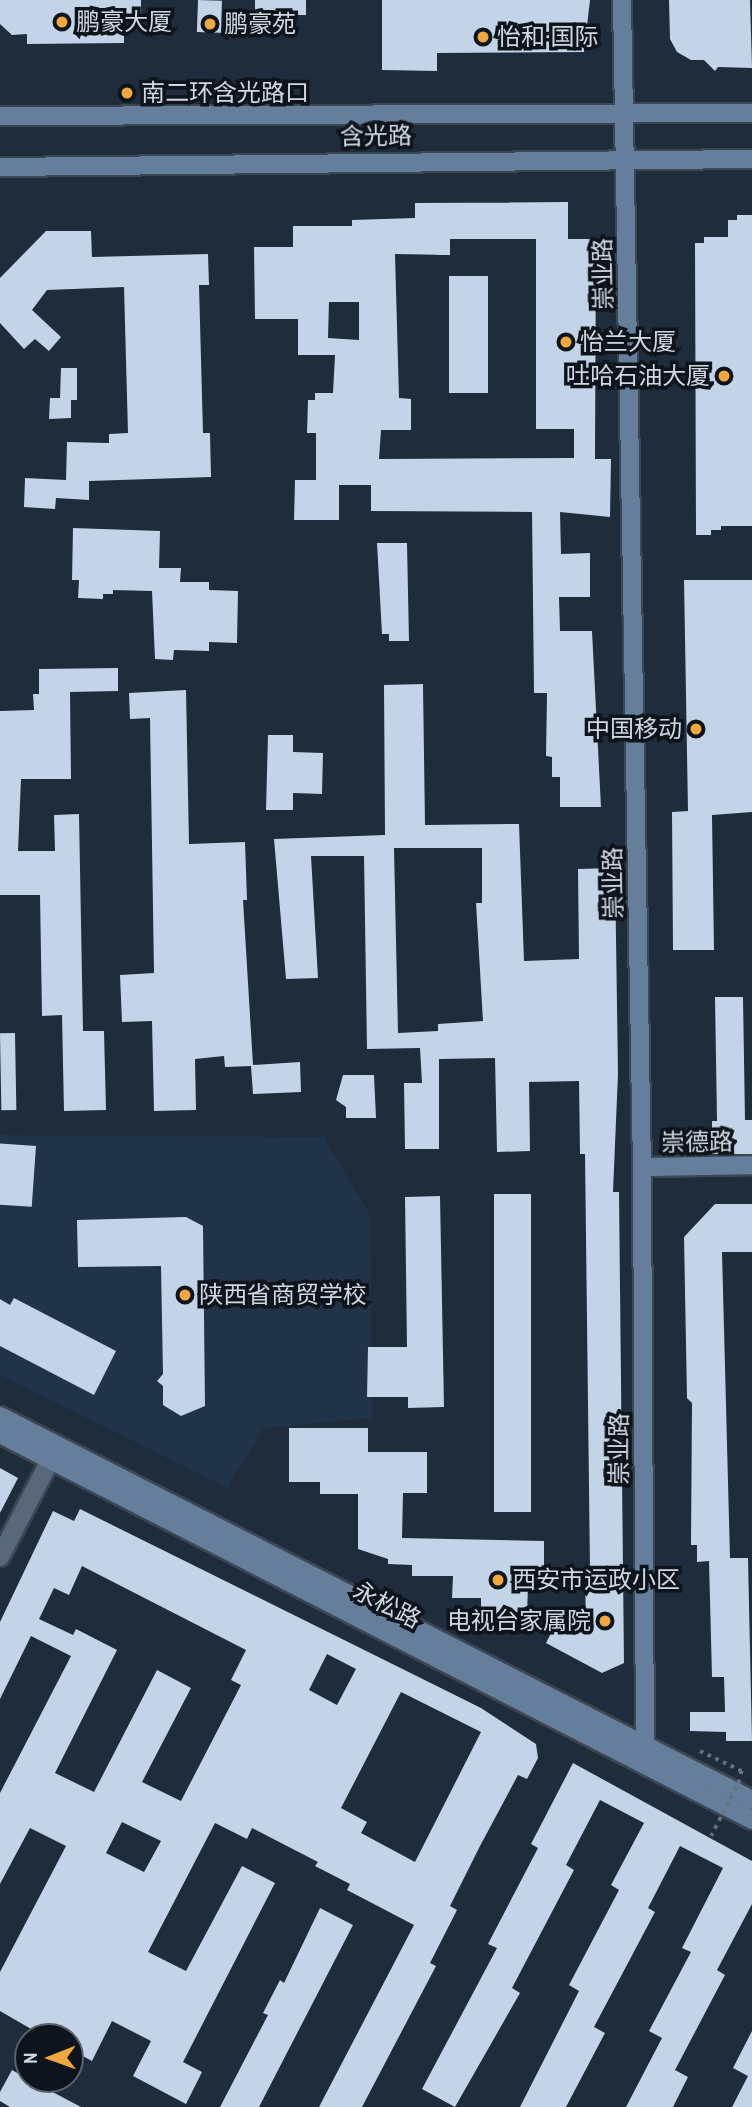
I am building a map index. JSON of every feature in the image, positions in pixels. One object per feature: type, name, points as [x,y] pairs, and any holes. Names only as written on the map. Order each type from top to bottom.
[{"type":"street","name":"崇业路","points":[[622,0],[642,1167],[645,1765]]},
{"type":"street","name":"含光路","points":[[0,116],[752,113]]},
{"type":"street","name":"含光路","points":[[0,167],[752,159]]},
{"type":"street","name":"崇德路","points":[[642,1167],[752,1165]]},
{"type":"street","name":"永松路","points":[[0,1416],[54,1453],[752,1820]]},
{"type":"street","name":"永松路","points":[[0,1434],[54,1453],[645,1744],[752,1800]]},
{"type":"street","points":[[0,1557],[54,1453]]},
{"type":"path","points":[[711,1836],[740,1779]]},
{"type":"shaded area","name":"陕西省商贸学校","points":[[0,1135],[324,1137],[370,1215],[372,1418],[264,1428],[227,1488],[0,1375]]},
{"type":"building","name":"鹏豪大厦","points":[[0,0],[141,0],[141,20],[124,21],[124,43],[27,44],[27,34],[12,35],[0,24]]},
{"type":"building","points":[[198,0],[222,1],[221,33],[197,32]]},
{"type":"building","points":[[255,0],[306,0],[306,15],[255,15]]},
{"type":"building","name":"怡和·国际","points":[[382,0],[590,0],[584,52],[437,53],[437,71],[382,70]]},
{"type":"building","points":[[669,0],[750,0],[752,68],[718,67],[715,71],[704,60],[691,60],[677,52],[670,39]]},
{"type":"building","points":[[568,202],[568,239],[596,239],[595,459],[611,459],[610,517],[560,512],[561,554],[590,553],[590,597],[559,597],[560,631],[592,631],[601,807],[560,807],[560,777],[552,777],[552,757],[546,756],[547,693],[534,693],[532,512],[371,511],[371,485],[339,485],[339,520],[294,520],[295,480],[316,480],[316,433],[307,433],[308,400],[315,400],[315,393],[333,393],[335,355],[298,355],[298,319],[255,319],[254,247],[293,247],[293,226],[352,226],[352,220],[415,218],[415,203]],"holes":[[[450,239],[536,239],[536,429],[574,429],[574,458],[379,459],[381,430],[411,430],[411,399],[399,398],[395,254],[450,255]],[[329,302],[359,302],[359,340],[328,338]]]},
{"type":"building","name":"吐哈石油大厦","points":[[737,215],[752,215],[752,526],[721,526],[721,530],[711,530],[711,535],[696,535],[695,243],[704,243],[704,237],[728,237],[728,220],[737,220]]},
{"type":"building","points":[[46,231],[91,231],[92,257],[208,254],[209,285],[199,285],[203,433],[210,433],[211,477],[89,481],[89,500],[56,498],[55,509],[24,507],[25,478],[66,480],[67,442],[109,443],[109,434],[128,433],[124,287],[47,290],[32,310],[61,337],[49,351],[35,339],[24,349],[0,323],[0,278]]},
{"type":"building","points":[[449,276],[488,276],[488,393],[449,393]]},
{"type":"building","points":[[61,368],[77,368],[77,400],[71,400],[71,418],[49,419],[50,398],[60,398]]},
{"type":"building","points":[[73,528],[160,531],[159,568],[181,568],[180,582],[209,582],[209,590],[238,591],[237,643],[209,642],[209,651],[174,650],[173,660],[155,659],[152,591],[113,590],[113,594],[103,594],[103,599],[78,598],[79,580],[72,580]]},
{"type":"building","points":[[377,543],[407,543],[409,641],[389,641],[389,634],[382,634]]},
{"type":"building","points":[[684,580],[752,580],[752,812],[712,815],[714,950],[673,950],[672,812],[688,811]]},
{"type":"building","points":[[118,668],[118,691],[70,692],[71,779],[21,779],[18,851],[55,851],[54,815],[79,814],[83,1031],[104,1031],[106,1110],[64,1111],[62,1015],[42,1016],[40,895],[0,895],[0,711],[34,710],[33,694],[39,694],[39,669]]},
{"type":"building","points":[[423,684],[425,825],[519,824],[524,961],[579,959],[578,869],[615,868],[618,1074],[613,1192],[619,1192],[624,1663],[602,1673],[546,1643],[561,1614],[586,1629],[585,1572],[590,1571],[585,1154],[580,1154],[579,1081],[529,1082],[530,1151],[497,1152],[495,1058],[439,1059],[439,1149],[405,1149],[404,1083],[422,1083],[420,1048],[367,1049],[364,856],[311,856],[318,978],[286,979],[274,839],[385,835],[384,685]],"holes":[[[394,848],[482,848],[482,903],[476,903],[483,1021],[438,1024],[438,1031],[398,1033]]]},
{"type":"building","points":[[186,690],[189,844],[245,842],[247,900],[243,900],[253,1065],[300,1062],[301,1092],[253,1094],[251,1066],[225,1067],[224,1056],[195,1059],[196,1110],[154,1111],[152,1021],[122,1022],[120,975],[154,973],[150,718],[130,719],[129,693]]},
{"type":"building","points":[[268,735],[293,735],[293,752],[323,753],[322,794],[293,793],[293,810],[266,810]]},
{"type":"building","points":[[715,997],[743,997],[745,1120],[752,1120],[752,1154],[712,1154],[712,1121],[717,1121]]},
{"type":"building","points":[[0,1033],[15,1033],[16,1110],[1,1110]]},
{"type":"building","points":[[343,1075],[374,1075],[376,1118],[346,1118],[346,1107],[336,1100]]},
{"type":"building","points":[[0,1143],[36,1146],[32,1207],[0,1205]]},
{"type":"building","points":[[494,1194],[531,1194],[531,1512],[494,1512]]},
{"type":"building","points":[[440,1196],[444,1407],[408,1408],[408,1397],[367,1397],[368,1347],[407,1347],[405,1197]]},
{"type":"building","points":[[715,1204],[752,1204],[752,1252],[722,1252],[730,1558],[748,1558],[752,1741],[726,1741],[726,1732],[690,1731],[690,1712],[725,1712],[724,1677],[712,1677],[709,1561],[697,1562],[697,1545],[691,1545],[692,1403],[687,1398],[684,1237]]},
{"type":"building","points":[[186,1217],[203,1226],[205,1406],[181,1416],[163,1405],[163,1386],[157,1381],[163,1374],[161,1266],[78,1267],[77,1220]]},
{"type":"building","points":[[14,1298],[116,1351],[94,1395],[0,1346],[0,1299],[10,1305]]},
{"type":"building","points":[[289,1428],[368,1428],[368,1452],[427,1452],[427,1493],[403,1493],[402,1538],[544,1541],[544,1584],[528,1584],[527,1616],[481,1615],[481,1598],[452,1598],[453,1576],[412,1576],[412,1565],[388,1564],[388,1559],[358,1549],[358,1494],[320,1494],[320,1482],[289,1482]]},
{"type":"building","points":[[0,1468],[18,1478],[0,1513]]},
{"type":"building","points":[[80,1509],[481,1708],[536,1744],[538,1758],[527,1779],[518,1775],[480,1846],[450,1906],[457,1910],[430,1963],[436,1966],[362,2107],[319,2107],[414,1925],[347,1890],[350,1884],[315,1866],[318,1862],[252,1828],[247,1839],[215,1823],[148,1952],[186,1971],[242,1866],[275,1883],[183,2062],[202,2072],[186,2104],[133,2076],[151,2041],[112,2021],[92,2061],[84,2057],[84,2023],[21,2023],[0,2011],[0,1972],[66,1846],[30,1828],[0,1884],[0,1793],[71,1656],[31,1636],[0,1699],[0,1622],[53,1511],[74,1521]],"holes":[[[82,1566],[246,1650],[231,1680],[241,1685],[181,1801],[142,1782],[191,1688],[157,1670],[94,1792],[55,1773],[117,1650],[76,1629],[73,1635],[39,1619],[54,1588],[69,1595]],[[327,1654],[356,1669],[337,1705],[309,1690]],[[401,1692],[481,1732],[415,1862],[361,1833],[367,1822],[341,1808]],[[122,1822],[161,1841],[144,1872],[106,1853]]]},
{"type":"building","points":[[573,1763],[752,1861],[752,1904],[717,1970],[725,1975],[675,2070],[688,2077],[673,2107],[626,2107],[662,2038],[649,2031],[691,1952],[682,1948],[723,1868],[680,1846],[648,1908],[655,1912],[594,2027],[605,2033],[566,2107],[520,2107],[579,1991],[569,1985],[619,1890],[611,1885],[644,1823],[600,1800],[566,1865],[574,1870],[512,1988],[520,1993],[455,2107],[422,2089],[497,1948],[488,1944],[538,1848],[531,1844]]},
{"type":"building","points":[[320,1908],[353,1925],[259,2107],[220,2107],[268,2015],[263,2013],[280,1980],[284,1983]]},
{"type":"building","points":[[752,2031],[752,2107],[732,2107],[748,2076],[733,2068]]},
{"type":"building","points":[[12,2070],[14,2093],[55,2093],[81,2107],[10,2107],[0,2101],[0,2092]]},
{"type":"place","name":"鹏豪大厦","points":[[62,22]]},
{"type":"place","name":"鹏豪苑","points":[[210,24]]},
{"type":"place","name":"怡和·国际","points":[[483,37]]},
{"type":"place","name":"南二环含光路口","points":[[127,93]]},
{"type":"place","name":"怡兰大厦","points":[[566,342]]},
{"type":"place","name":"吐哈石油大厦","points":[[724,376]]},
{"type":"place","name":"中国移动","points":[[696,729]]},
{"type":"place","name":"陕西省商贸学校","points":[[185,1295]]},
{"type":"place","name":"西安市运政小区","points":[[498,1580]]},
{"type":"place","name":"电视台家属院","points":[[605,1621]]}]
